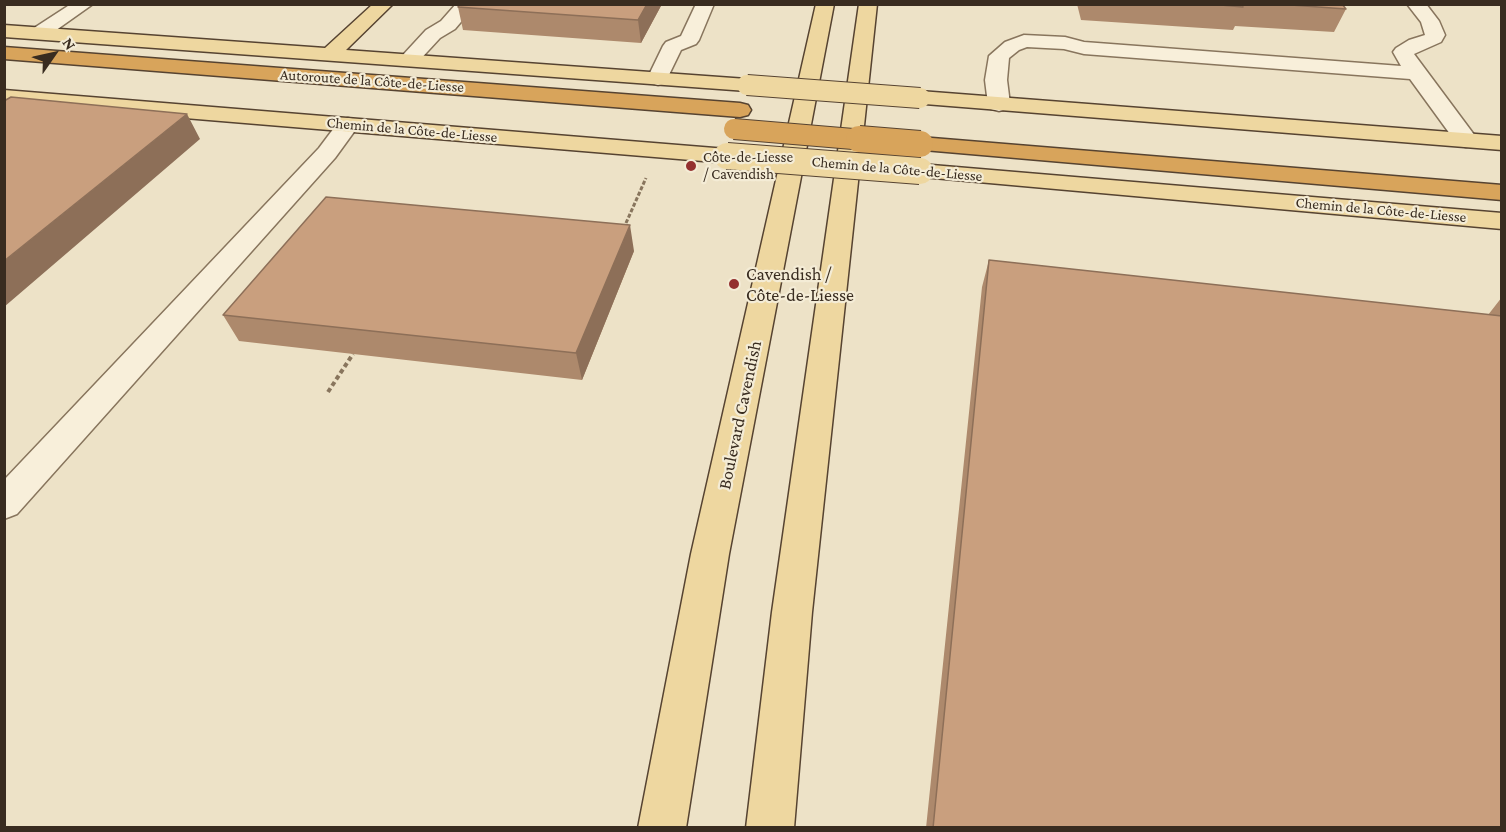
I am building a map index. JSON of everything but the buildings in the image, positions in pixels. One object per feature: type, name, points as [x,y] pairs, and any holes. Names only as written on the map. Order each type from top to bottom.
[{"type":"highway","name":"Autoroute de la Côte-de-Liesse","points":[[4,53],[737,120]]},
{"type":"highway","name":"Autoroute de la Côte-de-Liesse","points":[[4,72],[737,120]]},
{"type":"highway","name":"Chemin de la Côte-de-Liesse","points":[[737,120],[920,134],[1502,193]]},
{"type":"highway","name":"Chemin de la Côte-de-Liesse","points":[[920,134],[1013,130]]},
{"type":"main road","points":[[330,54],[384,4]]},
{"type":"main road","name":"Boulevard Cavendish","points":[[662,828],[710,554],[825,4]]},
{"type":"main road","points":[[770,828],[792,612],[868,4]]},
{"type":"main road","points":[[4,31],[1502,143]]},
{"type":"main road","name":"Chemin de la Côte-de-Liesse","points":[[4,96],[1502,221]]},
{"type":"lane","points":[[38,34],[84,4]]},
{"type":"lane","points":[[409,60],[433,34],[448,25],[466,4]]},
{"type":"lane","points":[[658,79],[673,46],[689,40],[705,4]]},
{"type":"lane","points":[[1416,4],[1430,21],[1435,35],[1434,38],[1416,44],[1403,52],[1466,140]]},
{"type":"lane","points":[[999,104],[996,80],[999,56],[1023,41],[1065,43],[1084,48],[1416,73]]},
{"type":"lane","points":[[4,504],[327,153],[348,124]]},
{"type":"path","points":[[626,223],[636,197]]},
{"type":"path","points":[[328,392],[353,354]]},
{"type":"place","name":"Côte-de-Liesse / Cavendish","points":[[691,166]]},
{"type":"place","name":"Cavendish / Côte-de-Liesse","points":[[734,284]]}]
